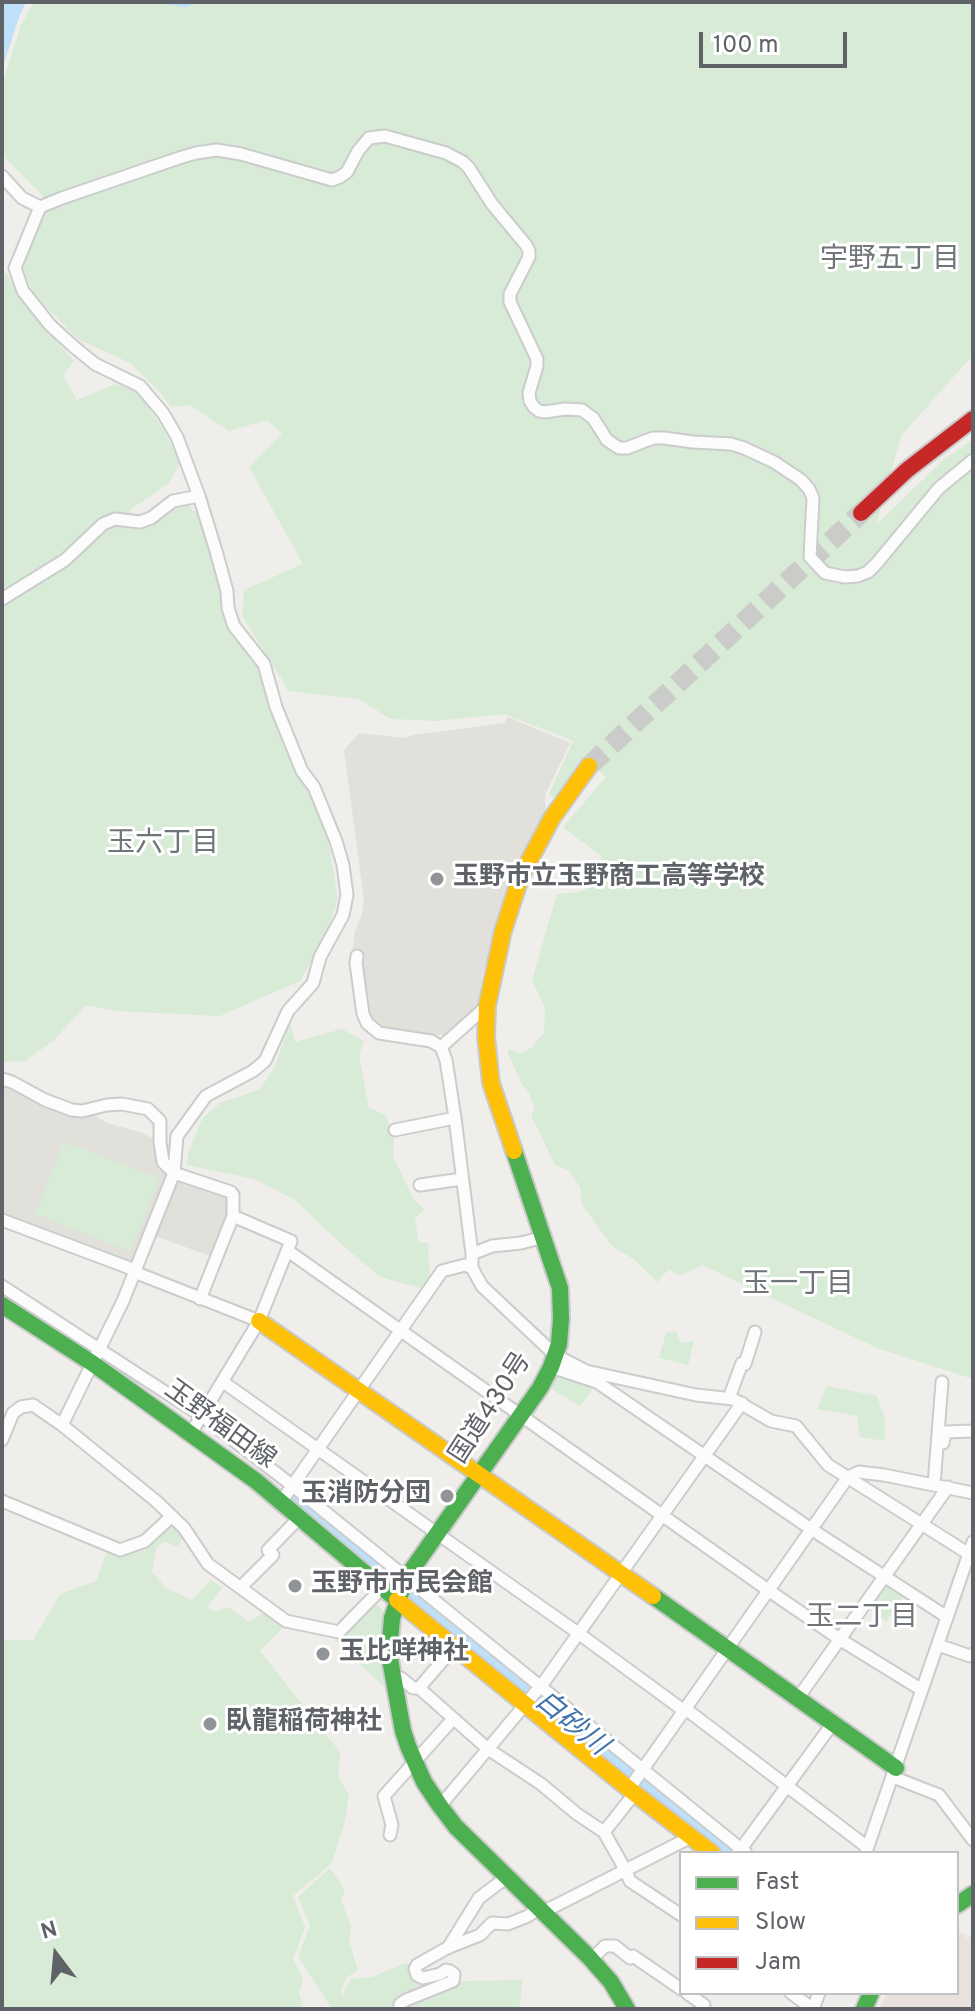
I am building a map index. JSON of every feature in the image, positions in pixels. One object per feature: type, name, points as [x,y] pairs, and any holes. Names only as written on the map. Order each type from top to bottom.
[{"type":"main road","points":[[861,513],[907,470],[973,419]]},
{"type":"main road","name":"国道430号","points":[[589,766],[552,818],[521,876],[503,931],[487,1006],[486,1037],[491,1083],[560,1288],[559,1344],[553,1361],[521,1415],[406,1578],[397,1600],[389,1654],[403,1731],[414,1761],[440,1806],[456,1827],[591,1960],[611,1982],[627,2009]]},
{"type":"main road","name":"玉野福田線","points":[[2,1305],[96,1356],[196,1425],[287,1494],[299,1518],[455,1646],[533,1694],[636,1782],[709,1851]]},
{"type":"main road","points":[[259,1321],[798,1698],[894,1772]]},
{"type":"street","points":[[62,1425],[123,1301],[174,1173],[177,1136],[206,1096],[253,1071],[265,1061],[288,1011],[313,983],[320,957],[343,915],[347,895],[336,841],[314,787],[302,771],[276,707],[264,664],[234,626],[220,564],[177,437],[149,395],[132,381],[95,364],[73,346],[50,325],[23,291],[15,268],[40,207],[179,158],[217,150],[332,180],[347,172],[369,138],[385,136],[446,153],[463,162],[526,245],[529,257],[510,294],[510,302],[537,359],[529,393],[534,407],[545,412],[582,410],[593,418],[607,440],[619,448],[653,438],[731,444],[774,462],[809,489],[813,498],[810,557],[825,573],[845,577],[868,572],[939,488],[973,460]]},
{"type":"street","points":[[2,176],[22,198],[40,207]]},
{"type":"street","points":[[2,599],[65,560],[103,524],[115,519],[140,522],[151,518],[173,501],[199,496]]},
{"type":"street","points":[[357,956],[362,1009],[367,1023],[379,1033],[431,1041],[441,1047],[446,1060],[472,1268],[482,1286],[553,1361],[597,1382],[811,1529],[947,1617]]},
{"type":"street","points":[[441,1047],[487,1006]]},
{"type":"street","points":[[2,1079],[72,1110],[122,1104],[148,1109],[160,1121],[163,1162],[174,1173],[231,1192],[233,1216],[200,1299]]},
{"type":"street","points":[[395,1130],[455,1118]]},
{"type":"street","points":[[420,1185],[462,1179]]},
{"type":"street","points":[[196,1425],[259,1321],[291,1241],[233,1216]]},
{"type":"street","points":[[2,1220],[259,1321]]},
{"type":"street","points":[[472,1254],[492,1246],[544,1237]]},
{"type":"street","points":[[288,1251],[768,1590],[922,1690]]},
{"type":"street","points":[[472,1268],[465,1265],[442,1271],[287,1494],[406,1578],[533,1694]]},
{"type":"street","points":[[2,1286],[96,1356]]},
{"type":"street","points":[[729,1398],[742,1363],[745,1364],[755,1332]]},
{"type":"street","points":[[223,1382],[691,1713],[866,1850],[971,1548],[922,1523],[828,1465],[796,1426],[771,1421],[729,1398],[696,1395],[553,1361]]},
{"type":"street","points":[[934,1485],[942,1382]]},
{"type":"street","points":[[440,1806],[533,1694],[742,1403]]},
{"type":"street","points":[[2,1440],[7,1412],[33,1405],[156,1501],[184,1528],[208,1564],[286,1621],[339,1632],[382,1588]]},
{"type":"street","points":[[938,1446],[943,1446],[945,1432],[973,1431]]},
{"type":"street","points":[[604,1832],[683,1710],[848,1477],[859,1472],[973,1493]]},
{"type":"street","points":[[798,1698],[948,1487]]},
{"type":"street","points":[[2,1501],[120,1550],[145,1541],[172,1516]]},
{"type":"street","points":[[241,1587],[273,1555],[268,1550],[299,1518]]},
{"type":"street","points":[[938,1645],[970,1656],[973,1654]]},
{"type":"street","points":[[419,1688],[455,1646]]},
{"type":"street","points":[[393,1679],[401,1678],[413,1688],[419,1688],[488,1749],[604,1832],[630,1881],[679,1914]]},
{"type":"street","points":[[390,1835],[392,1825],[384,1796],[453,1719]]},
{"type":"street","points":[[741,1851],[833,1723]]},
{"type":"street","points":[[894,1772],[939,1795],[973,1840]]},
{"type":"street","points":[[636,1782],[739,1851]]},
{"type":"street","points":[[400,2009],[400,2004],[406,2000],[453,1981],[454,1974],[446,1970],[423,1978],[417,1975],[417,1965],[447,1948],[480,1935],[492,1923],[508,1924],[528,1916],[691,1837]]},
{"type":"street","points":[[447,1948],[479,1898],[507,1877]]},
{"type":"street","points":[[591,1960],[605,1946],[615,1946],[679,1988]]},
{"type":"street","points":[[794,1995],[813,2009]]},
{"type":"shaded area","name":"玉野市立玉野商工高等学校","points":[[508,717],[570,743],[545,795],[546,812],[483,971],[477,1008],[453,1033],[407,1035],[380,1029],[371,1019],[362,962],[351,961],[364,900],[344,750],[359,733],[404,738],[504,723]]},
{"type":"shaded area","points":[[2,1084],[90,1113],[107,1123],[152,1138],[169,1171],[135,1261],[130,1263],[2,1214]]},
{"type":"shaded area","points":[[176,1178],[228,1195],[229,1219],[213,1257],[152,1235]]},
{"type":"shaded area","points":[[962,1932],[967,1938],[973,1934],[973,2009],[879,2009],[886,1995],[959,1995],[959,1934]]},
{"type":"green space","points":[[34,2],[973,2],[973,355],[901,436],[876,525],[941,462],[973,439],[973,1379],[877,1348],[702,1265],[680,1276],[669,1269],[657,1282],[635,1260],[613,1247],[582,1205],[580,1187],[568,1170],[555,1165],[531,1115],[535,1109],[528,1091],[507,1051],[510,1049],[519,1054],[531,1048],[544,1033],[545,1008],[532,980],[557,894],[580,892],[598,882],[602,857],[563,827],[606,777],[584,758],[554,798],[549,794],[573,741],[505,714],[436,721],[391,719],[358,699],[289,691],[242,616],[244,590],[303,564],[249,467],[282,434],[267,420],[229,431],[190,405],[171,407],[130,363],[78,339],[35,296],[23,270],[43,196],[2,155],[2,85],[21,25]]},
{"type":"green space","points":[[2,271],[7,274],[23,303],[74,361],[63,375],[77,400],[115,384],[138,392],[164,430],[180,463],[169,483],[130,510],[137,526],[175,504],[189,502],[192,511],[201,512],[223,590],[222,607],[231,632],[257,661],[285,750],[326,829],[338,899],[325,937],[300,981],[220,1016],[117,1011],[86,1005],[54,1040],[25,1061],[2,1062]]},
{"type":"green space","points":[[290,1022],[295,1042],[342,1029],[364,1041],[359,1056],[369,1108],[386,1115],[394,1140],[393,1156],[413,1198],[424,1209],[415,1219],[419,1242],[428,1243],[430,1277],[421,1288],[380,1277],[295,1200],[254,1179],[187,1165],[188,1153],[202,1119],[220,1103],[259,1090],[275,1067]]},
{"type":"green space","points":[[64,1141],[160,1179],[130,1252],[35,1214]]},
{"type":"green space","points":[[677,1331],[680,1343],[694,1341],[688,1365],[659,1358],[666,1333]]},
{"type":"green space","points":[[559,1373],[594,1387],[580,1406],[548,1387]]},
{"type":"green space","points":[[827,1386],[877,1396],[885,1419],[885,1441],[860,1437],[857,1416],[817,1409]]},
{"type":"green space","points":[[169,1522],[179,1528],[183,1536],[178,1547],[163,1541],[156,1549],[152,1572],[166,1588],[192,1600],[211,1580],[222,1588],[207,1607],[215,1612],[228,1607],[249,1622],[266,1611],[281,1621],[283,1628],[260,1651],[340,1752],[338,1776],[349,1795],[345,1821],[332,1863],[293,1896],[305,1927],[293,1959],[303,1979],[299,1994],[303,2005],[297,2009],[2,2009],[2,1640],[33,1640],[60,1594],[96,1581],[107,1551],[121,1555],[138,1549]]},
{"type":"green space","points":[[887,1581],[905,1594],[886,1622],[868,1609]]},
{"type":"green space","points":[[374,1600],[383,1612],[379,1648],[384,1687],[335,1640]]},
{"type":"green space","points":[[330,1868],[345,1890],[341,1900],[351,1926],[349,1940],[358,1971],[347,1977],[341,1989],[344,1999],[351,1979],[372,1977],[405,1963],[463,1981],[523,1980],[519,2009],[332,2009],[298,1957],[310,1925],[298,1897]]},
{"type":"water","points":[[2,2],[26,2],[2,69]]},
{"type":"waterway","points":[[166,2],[184,6],[195,2]]},
{"type":"waterway","points":[[487,1283],[552,1343]]},
{"type":"waterway","name":"白砂川","points":[[290,1499],[369,1565]]},
{"type":"waterway","name":"白砂川","points":[[414,1598],[723,1851]]},
{"type":"tunnel","points":[[589,766],[861,513]]},
{"type":"traffic: fast","points":[[514,1151],[560,1288],[559,1344],[540,1388],[406,1578],[392,1618],[389,1654],[408,1746],[424,1782],[440,1806],[456,1827],[589,1957],[611,1982],[627,2009]]},
{"type":"traffic: fast","points":[[2,1305],[92,1363],[256,1481],[397,1600]]},
{"type":"traffic: fast","points":[[653,1596],[896,1768]]},
{"type":"traffic: fast","points":[[959,1904],[973,1894]]},
{"type":"traffic: fast","points":[[864,2009],[870,1995]]},
{"type":"traffic: slow","points":[[514,1151],[491,1083],[486,1037],[487,1006],[503,931],[521,876],[552,818],[589,766]]},
{"type":"traffic: slow","points":[[259,1321],[653,1596]]},
{"type":"traffic: slow","points":[[397,1600],[709,1851]]},
{"type":"traffic: jam","points":[[861,513],[907,470],[973,419]]},
{"type":"place","name":"玉野市立玉野商工高等学校","points":[[437,879]]},
{"type":"place","name":"玉消防分団","points":[[447,1496]]},
{"type":"place","name":"玉野市市民会館","points":[[295,1586]]},
{"type":"place","name":"玉比咩神社","points":[[323,1654]]},
{"type":"place","name":"臥龍稲荷神社","points":[[210,1724]]},
{"type":"district","name":"宇野五丁目","points":[[890,261]]},
{"type":"district","name":"玉六丁目","points":[[163,845]]},
{"type":"district","name":"玉一丁目","points":[[798,1286]]},
{"type":"district","name":"玉二丁目","points":[[862,1619]]}]
